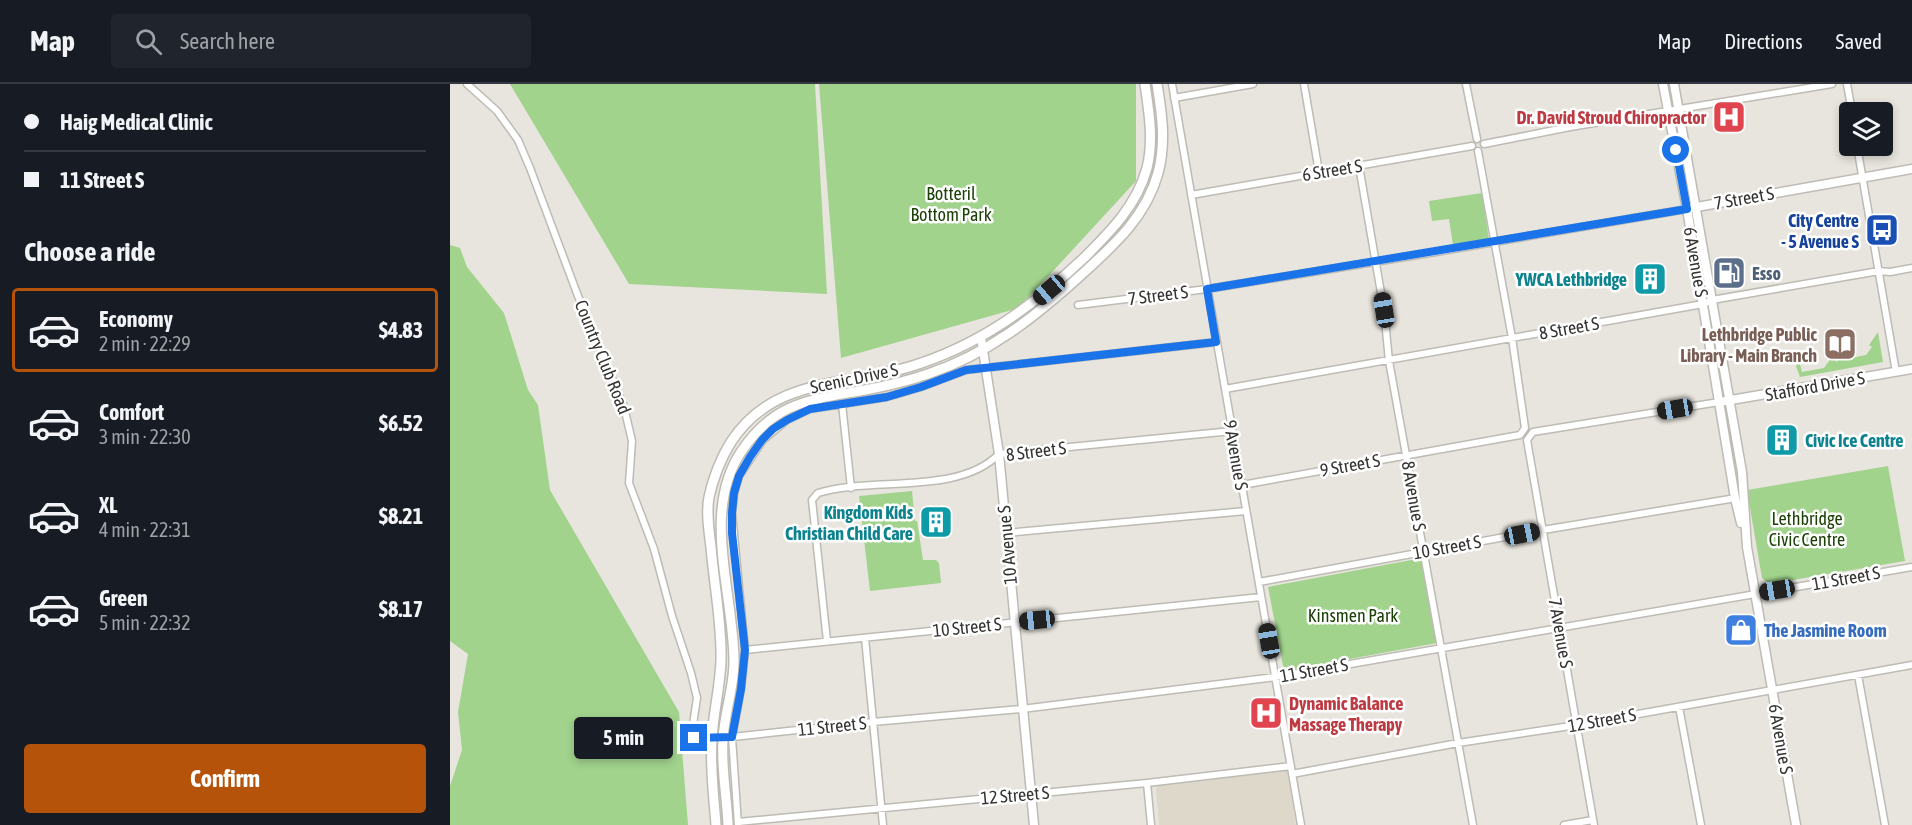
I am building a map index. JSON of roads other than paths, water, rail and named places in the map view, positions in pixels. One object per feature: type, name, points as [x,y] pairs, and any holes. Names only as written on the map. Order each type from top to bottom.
[{"type":"main road","name":"Scenic Drive S","points":[[716,825],[712,738],[721,660],[709,527],[709,499],[719,467],[730,444],[740,430],[769,404],[815,385],[866,377],[911,366],[949,352],[981,337],[1014,317],[1049,290],[1104,238],[1124,215],[1137,194],[1147,168],[1150,147],[1150,122],[1145,84]]},
{"type":"main road","name":"Scenic Drive S","points":[[728,825],[727,738],[734,652],[720,522],[726,486],[740,453],[762,426],[780,413],[805,401],[909,380],[954,364],[983,350],[1028,321],[1050,303],[1120,240],[1134,223],[1147,201],[1158,174],[1162,154],[1163,124],[1157,84]]},
{"type":"main road","name":"6 Avenue S","points":[[1663,84],[1674,110]]},
{"type":"main road","name":"6 Avenue S","points":[[1674,84],[1674,110],[1708,302],[1742,472],[1739,497]]},
{"type":"main road","name":"7 Street S","points":[[1692,208],[1912,169]]},
{"type":"main road","name":"6 Avenue S","points":[[1708,302],[1719,402],[1739,497],[1796,825]]},
{"type":"main road","name":"10 Avenue S","points":[[981,337],[999,454],[1034,825]]},
{"type":"main road","name":"Stafford Drive S","points":[[1719,402],[1912,369]]},
{"type":"street","name":"Country Club Road","points":[[467,84],[497,111],[518,140],[624,407],[632,441],[629,483],[654,549],[697,698],[691,738],[712,738]]},
{"type":"street","name":"9 Avenue S","points":[[1172,84],[1301,825]]},
{"type":"street","points":[[1174,98],[1253,84]]},
{"type":"street","points":[[1304,84],[1319,172]]},
{"type":"street","points":[[1466,84],[1477,139]]},
{"type":"street","points":[[1484,144],[1570,127],[1832,84]]},
{"type":"street","points":[[1847,84],[1850,102]]},
{"type":"street","points":[[1477,139],[1481,139],[1484,144]]},
{"type":"street","points":[[1477,139],[1472,146],[1478,151],[1512,338]]},
{"type":"street","points":[[1478,151],[1483,148],[1484,144]]},
{"type":"street","name":"6 Street S","points":[[1191,195],[1472,146]]},
{"type":"street","points":[[1859,156],[1896,372]]},
{"type":"street","name":"8 Avenue S","points":[[1359,166],[1376,262],[1389,361],[1473,825]]},
{"type":"street","name":"7 Street S","points":[[1078,305],[1207,289],[1692,208]]},
{"type":"street","name":"8 Street S","points":[[1225,389],[1879,271],[1890,272],[1912,268]]},
{"type":"street","name":"9 Street S","points":[[1242,485],[1520,435],[1525,428],[1512,338]]},
{"type":"street","name":"Scenic Drive S","points":[[738,823],[727,738],[741,689],[745,650],[732,513],[739,476],[762,440],[787,420],[810,409],[887,397],[966,370],[1216,342]]},
{"type":"street","name":"7 Avenue S","points":[[1594,823],[1527,440],[1533,432],[1719,402]]},
{"type":"street","points":[[843,404],[851,488]]},
{"type":"street","name":"8 Street S","points":[[826,641],[812,500],[821,492],[955,478],[991,463],[999,454],[1232,431]]},
{"type":"street","name":"10 Street S","points":[[1259,582],[1739,497]]},
{"type":"street","points":[[1006,533],[1246,511]]},
{"type":"street","name":"11 Street S","points":[[712,738],[1022,709],[1275,677],[1912,567]]},
{"type":"street","name":"10 Street S","points":[[745,650],[1261,597]]},
{"type":"street","points":[[866,638],[883,825]]},
{"type":"street","name":"12 Street S","points":[[738,823],[1292,770],[1577,725],[1912,665]]},
{"type":"street","points":[[1858,675],[1885,825]]},
{"type":"street","points":[[1678,707],[1701,825]]},
{"type":"street","points":[[1147,783],[1151,825]]},
{"type":"street","points":[[1564,825],[1594,823]]},
{"type":"place","name":"Dr. David Stroud Chiropractor","points":[[1729,117]]},
{"type":"place","name":"City Centre - 5 Avenue S","points":[[1882,230]]},
{"type":"place","name":"Esso","points":[[1729,273]]},
{"type":"place","name":"YWCA Lethbridge","points":[[1650,279]]},
{"type":"place","name":"Lethbridge Public Library - Main Branch","points":[[1840,344]]},
{"type":"place","name":"Civic Ice Centre","points":[[1782,440]]},
{"type":"place","name":"Kingdom Kids Christian Child Care","points":[[936,522]]},
{"type":"place","name":"The Jasmine Room","points":[[1741,630]]},
{"type":"place","name":"Dynamic Balance Massage Therapy","points":[[1266,713]]},
{"type":"park label","name":"Botteril Bottom Park","points":[[951,203]]},
{"type":"park label","name":"Lethbridge Civic Centre","points":[[1807,528]]},
{"type":"park label","name":"Kinsmen Park","points":[[1353,615]]}]
